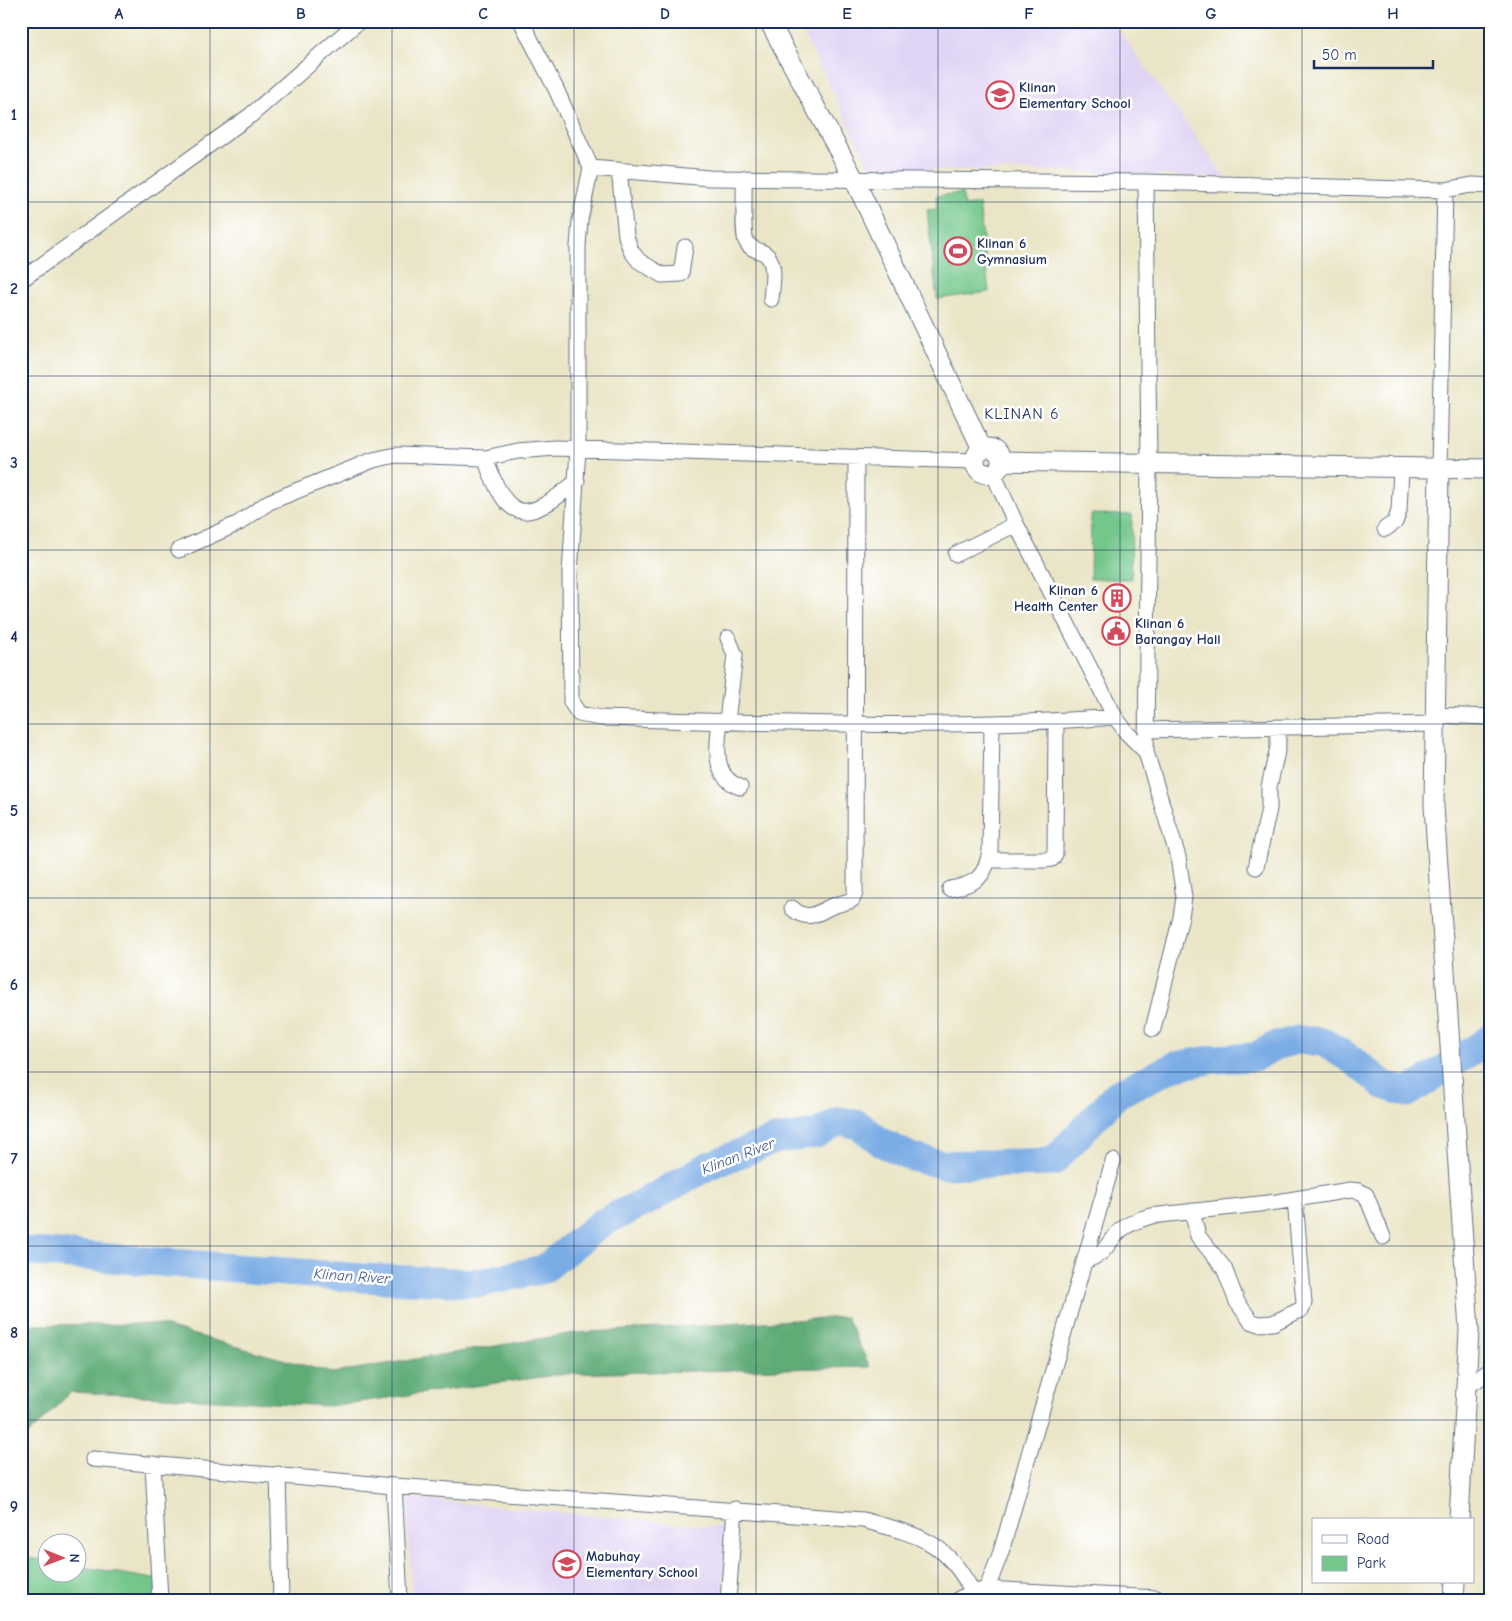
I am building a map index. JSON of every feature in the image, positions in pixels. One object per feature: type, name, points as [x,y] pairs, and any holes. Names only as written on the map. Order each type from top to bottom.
[{"type":"street","points":[[21,280],[251,115],[359,21]]},
{"type":"street","points":[[520,21],[556,89],[591,168],[580,220],[578,246],[578,449],[570,574],[571,702],[575,709],[584,716],[602,718],[855,724],[992,725],[1114,717]]},
{"type":"street","points":[[769,21],[854,180],[978,455]]},
{"type":"street","points":[[591,168],[744,178],[1146,182],[1445,190],[1472,185],[1491,186]]},
{"type":"street","points":[[619,170],[626,236],[631,251],[639,261],[662,275],[681,274],[685,246]]},
{"type":"street","points":[[1472,185],[1491,173]]},
{"type":"street","points":[[744,178],[745,237],[750,247],[768,255],[772,268],[771,299]]},
{"type":"street","points":[[1146,182],[1148,464],[1146,752],[1178,857],[1184,897],[1181,917],[1153,1029]]},
{"type":"street","points":[[1445,190],[1434,719],[1434,806],[1442,956],[1469,1320],[1468,1386],[1459,1518]]},
{"type":"street","points":[[179,550],[239,523],[269,502],[373,460],[396,455],[485,458],[535,449],[578,449],[856,458],[978,455],[995,450],[997,467],[1016,524],[1114,717],[1126,733],[1146,752]]},
{"type":"street","points":[[485,458],[498,492],[504,500],[517,510],[524,511],[546,505],[577,481]]},
{"type":"street","points":[[792,908],[805,916],[814,916],[830,907],[852,900],[854,893],[856,458]]},
{"type":"street","points":[[997,467],[1148,464],[1491,469]]},
{"type":"street","points":[[1385,529],[1395,522],[1399,511],[1401,468]]},
{"type":"street","points":[[956,554],[1016,524]]},
{"type":"street","points":[[728,638],[735,655],[723,721],[719,768],[725,778],[740,787]]},
{"type":"street","points":[[1147,730],[1278,727],[1491,717]]},
{"type":"street","points":[[989,860],[1045,860],[1052,859],[1055,854],[1056,721]]},
{"type":"street","points":[[950,889],[970,885],[987,867],[989,860],[992,725]]},
{"type":"street","points":[[1256,867],[1269,809],[1269,788],[1278,748],[1278,727]]},
{"type":"street","points":[[974,1595],[1001,1552],[1112,1161]]},
{"type":"street","points":[[1084,1262],[1098,1256],[1120,1230],[1134,1221],[1151,1216],[1295,1200],[1350,1190],[1359,1191],[1366,1195],[1383,1237]]},
{"type":"street","points":[[1192,1211],[1198,1236],[1221,1263],[1237,1302],[1251,1321],[1260,1324],[1273,1323],[1302,1309],[1304,1303],[1295,1200]]},
{"type":"street","points":[[1468,1386],[1491,1370]]},
{"type":"street","points":[[92,1459],[278,1474],[394,1486],[735,1509],[863,1520],[913,1534],[942,1549],[957,1565],[974,1595]]},
{"type":"street","points":[[154,1464],[160,1600]]},
{"type":"street","points":[[278,1474],[281,1600]]},
{"type":"street","points":[[394,1486],[400,1600]]},
{"type":"street","points":[[728,1600],[735,1509]]},
{"type":"street","points":[[1454,1600],[1455,1584]]},
{"type":"street","points":[[974,1595],[1157,1600]]},
{"type":"shaded area","name":"Klinan Elementary School","points":[[797,21],[1112,21],[1226,178],[1065,171],[871,169]]},
{"type":"shaded area","name":"Mabuhay Elementary School","points":[[406,1498],[725,1528],[723,1600],[412,1600]]},
{"type":"green space","name":"Klinan 6 Gymnasium","points":[[962,193],[964,206],[979,204],[989,292],[937,299],[927,210],[937,209],[936,196]]},
{"type":"green space","points":[[1091,514],[1132,515],[1131,579],[1090,579]]},
{"type":"green space","points":[[846,1317],[870,1367],[563,1374],[329,1406],[71,1392],[21,1442],[21,1325],[156,1324],[332,1373],[574,1333]]},
{"type":"green space","points":[[21,1557],[38,1560],[38,1584],[88,1584],[88,1568],[159,1580],[160,1600],[21,1600]]},
{"type":"waterway","name":"Klinan River","points":[[21,1251],[362,1278],[479,1283],[544,1269],[600,1224],[654,1197],[708,1166],[774,1140],[816,1134],[840,1121],[859,1125],[882,1143],[911,1157],[945,1165],[1053,1162],[1117,1094],[1175,1066],[1216,1059],[1255,1057],[1275,1046],[1298,1040],[1323,1042],[1351,1059],[1384,1085],[1408,1093],[1491,1038]]},
{"type":"place","name":"Klinan Elementary School","points":[[1000,95]]},
{"type":"place","name":"Klinan 6 Gymnasium","points":[[958,251]]},
{"type":"place","name":"Klinan 6 Health Center","points":[[1117,598]]},
{"type":"place","name":"Klinan 6 Barangay Hall","points":[[1116,631]]},
{"type":"place","name":"Mabuhay Elementary School","points":[[567,1564]]},
{"type":"district","name":"KLINAN 6","points":[[1022,413]]}]
